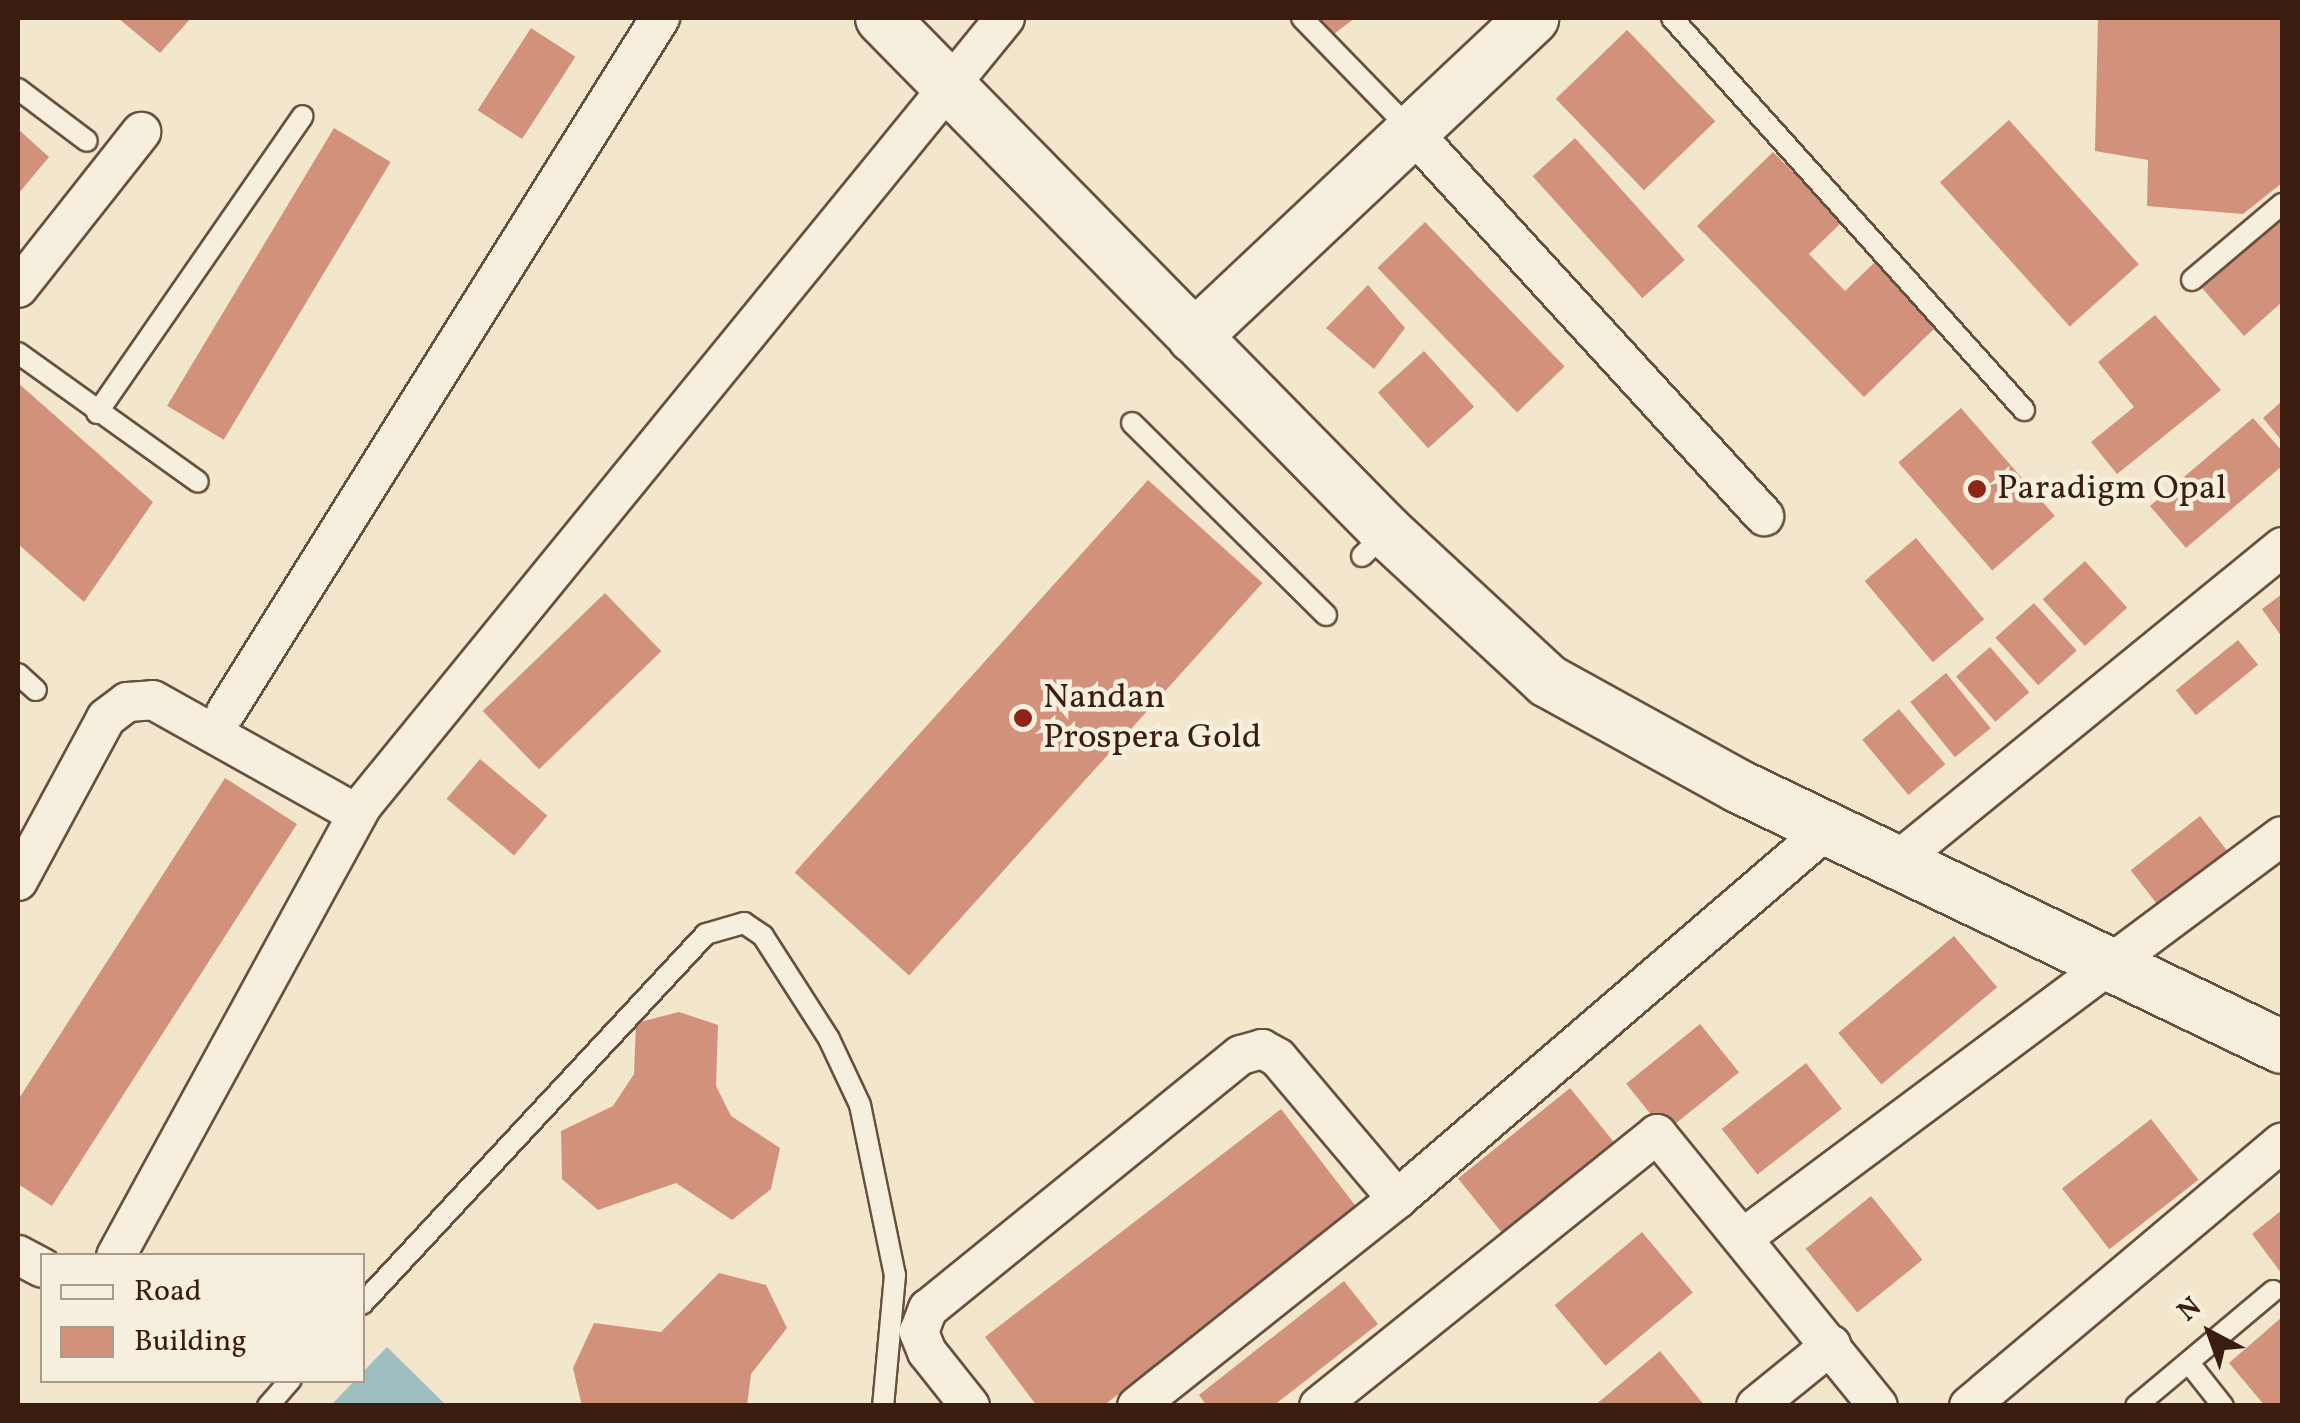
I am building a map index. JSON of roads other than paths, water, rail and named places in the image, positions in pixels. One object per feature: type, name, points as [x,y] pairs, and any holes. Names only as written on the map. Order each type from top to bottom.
[{"type":"street","points":[[226,712],[660,18]]},
{"type":"street","points":[[882,18],[950,82],[1375,544],[1548,681],[1831,826],[1895,863],[2282,1047]]},
{"type":"street","points":[[118,1253],[357,814],[1005,18]]},
{"type":"street","points":[[1209,360],[1416,135],[1534,18]]},
{"type":"street","points":[[18,288],[141,132]]},
{"type":"street","points":[[1416,135],[1764,516]]},
{"type":"street","points":[[1895,863],[2282,547]]},
{"type":"street","points":[[18,880],[106,718],[127,702],[153,700],[357,814]]},
{"type":"street","points":[[1137,1406],[1397,1199],[1831,826]]},
{"type":"street","points":[[1742,1238],[2282,836]]},
{"type":"street","points":[[970,1406],[927,1352],[919,1332],[928,1309],[1241,1055],[1262,1049],[1278,1058],[1397,1199]]},
{"type":"street","points":[[1319,1406],[1657,1134],[1878,1406]]},
{"type":"street","points":[[1970,1406],[2282,1142]]},
{"type":"street","points":[[18,1255],[40,1267]]},
{"type":"street","points":[[1756,1406],[1831,1344]]},
{"type":"lane","points":[[1302,18],[1416,135]]},
{"type":"lane","points":[[1672,18],[2024,410]]},
{"type":"lane","points":[[18,89],[87,141]]},
{"type":"lane","points":[[96,413],[303,116]]},
{"type":"lane","points":[[2192,280],[2282,204]]},
{"type":"lane","points":[[18,353],[96,413],[198,482]]},
{"type":"lane","points":[[1132,423],[1326,615]]},
{"type":"lane","points":[[18,674],[36,690]]},
{"type":"lane","points":[[365,1301],[706,934],[744,922],[762,936],[829,1040],[860,1105],[895,1275],[883,1406]]},
{"type":"lane","points":[[2136,1406],[2272,1291]]},
{"type":"lane","points":[[2188,1363],[2223,1406]]},
{"type":"lane","points":[[268,1406],[288,1383]]},
{"type":"water","points":[[387,1347],[445,1404],[331,1405],[352,1383],[365,1383],[365,1370]]},
{"type":"place","name":"Paradigm Opal","points":[[1977,489]]},
{"type":"place","name":"Nandan Prospera Gold","points":[[1023,718]]}]
